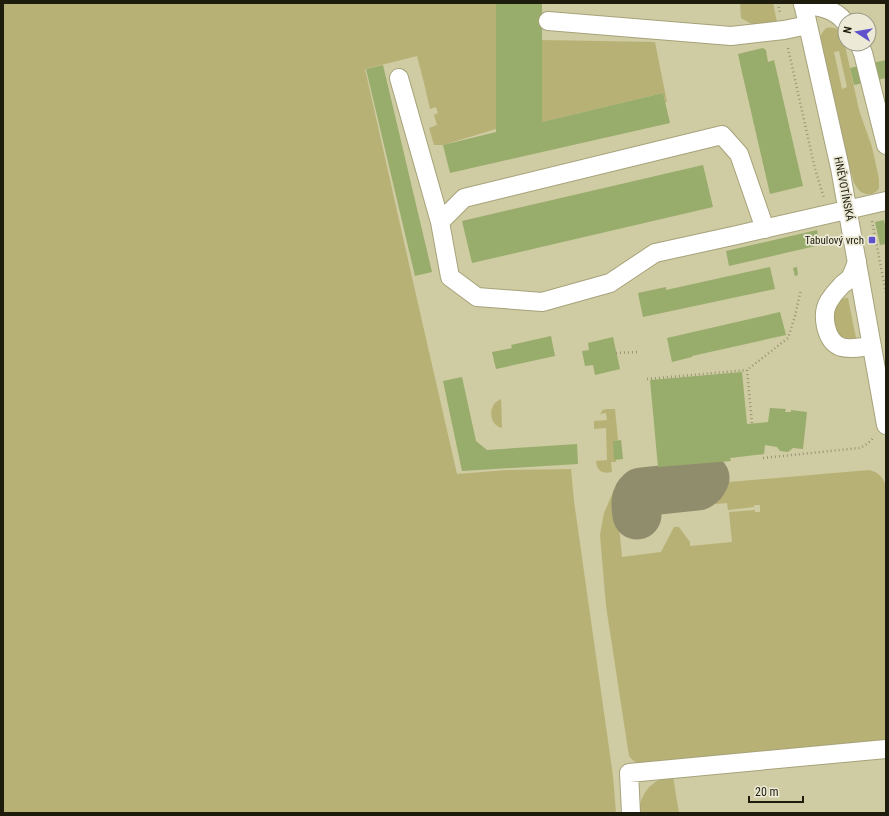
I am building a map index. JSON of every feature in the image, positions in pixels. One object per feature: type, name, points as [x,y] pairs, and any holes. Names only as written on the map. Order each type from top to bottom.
[{"type":"street","points":[[803,4],[829,10],[837,15]]},
{"type":"street","name":"HNĚVOTÍNSKÁ","points":[[803,4],[840,168],[848,211],[872,346],[880,428]]},
{"type":"street","points":[[548,21],[731,36],[784,30],[808,25]]},
{"type":"street","points":[[863,52],[885,139]]},
{"type":"street","points":[[399,78],[440,222],[450,278],[477,297],[542,302],[610,282],[655,253],[848,211],[886,201]]},
{"type":"street","points":[[440,222],[464,198],[722,135],[739,154],[765,229]]},
{"type":"street","points":[[857,261],[851,277],[838,289],[828,303],[825,313],[825,323],[833,341],[840,346],[854,348],[872,346]]},
{"type":"street","points":[[630,813],[629,773],[886,749]]},
{"type":"path","points":[[788,46],[815,169],[826,202]]},
{"type":"path","points":[[871,218],[886,293]]},
{"type":"path","points":[[647,379],[747,370],[788,338],[795,316],[801,288]]},
{"type":"path","points":[[616,353],[637,352]]},
{"type":"path","points":[[747,370],[752,423]]},
{"type":"path","points":[[763,458],[859,448],[870,442],[880,428]]},
{"type":"shaded area","points":[[3,3],[496,3],[496,129],[443,145],[434,145],[429,128],[437,125],[434,115],[438,113],[436,107],[430,109],[417,56],[365,69],[457,474],[507,470],[571,469],[574,501],[613,776],[616,813],[3,813]]},
{"type":"shaded area","points":[[740,3],[773,3],[777,22],[755,26],[741,18]]},
{"type":"shaded area","points":[[826,28],[837,30],[837,51],[834,52],[842,89],[847,87],[839,52],[846,52],[859,110],[872,147],[879,179],[879,188],[872,194],[861,192],[854,183],[844,146],[820,39]]},
{"type":"shaded area","points":[[542,40],[655,42],[667,102],[665,102],[663,93],[542,122]]},
{"type":"shaded area","points":[[845,298],[848,298],[856,338],[847,339],[841,336],[836,331],[833,324],[834,309],[838,303]]},
{"type":"shaded area","points":[[501,399],[502,428],[495,424],[491,414],[493,406]]},
{"type":"shaded area","points":[[615,409],[618,440],[614,441],[616,462],[611,462],[612,472],[606,473],[599,470],[596,461],[607,460],[606,428],[594,429],[594,421],[607,420],[606,413],[600,414],[603,410]]},
{"type":"shaded area","points":[[869,470],[880,475],[886,486],[886,740],[642,764],[633,760],[629,756],[606,606],[600,535],[604,513],[613,492],[627,490],[629,515],[618,516],[622,557],[661,552],[674,527],[679,527],[690,542],[690,546],[732,542],[729,512],[755,510],[755,512],[760,512],[760,505],[728,510],[727,503],[716,504],[715,493],[718,483]]},
{"type":"shaded area","points":[[694,494],[699,498],[699,505],[682,507],[681,503],[674,503],[675,510],[646,514],[645,504],[649,498]]},
{"type":"shaded area","points":[[671,775],[673,777],[679,813],[639,813],[644,793],[657,781]]},
{"type":"building","points":[[496,3],[542,3],[542,122],[663,93],[670,123],[450,173],[443,145],[496,132]]},
{"type":"building","points":[[763,48],[766,50],[768,62],[774,60],[803,186],[770,194],[738,54]]},
{"type":"building","points":[[886,60],[886,78],[854,85],[850,68]]},
{"type":"building","points":[[383,65],[432,272],[415,276],[366,69]]},
{"type":"building","points":[[703,165],[713,207],[472,263],[462,221]]},
{"type":"building","points":[[884,220],[886,244],[880,245],[875,222]]},
{"type":"building","points":[[817,230],[820,245],[729,266],[726,251]]},
{"type":"building","points":[[770,267],[775,289],[643,317],[638,293],[666,287],[666,290]]},
{"type":"building","points":[[797,267],[798,275],[795,276],[793,268]]},
{"type":"building","points":[[780,312],[786,335],[692,356],[672,362],[667,338]]},
{"type":"building","points":[[551,336],[555,356],[496,369],[492,352],[512,348],[511,345]]},
{"type":"building","points":[[613,337],[620,369],[595,375],[593,365],[585,366],[582,351],[589,350],[588,343]]},
{"type":"building","points":[[742,372],[747,424],[768,422],[770,408],[786,409],[785,412],[791,412],[791,410],[807,412],[803,449],[793,448],[788,452],[780,451],[777,447],[765,445],[764,454],[730,458],[731,461],[658,467],[650,380]]},
{"type":"building","points":[[462,377],[476,441],[487,450],[577,444],[578,464],[462,471],[443,381]]},
{"type":"building","points":[[621,440],[623,459],[614,460],[613,441]]},
{"type":"taxiway","points":[[637,515],[636,500],[641,492],[698,486],[705,478]]},
{"type":"place","name":"Tabulový vrch","points":[[872,240]]}]
